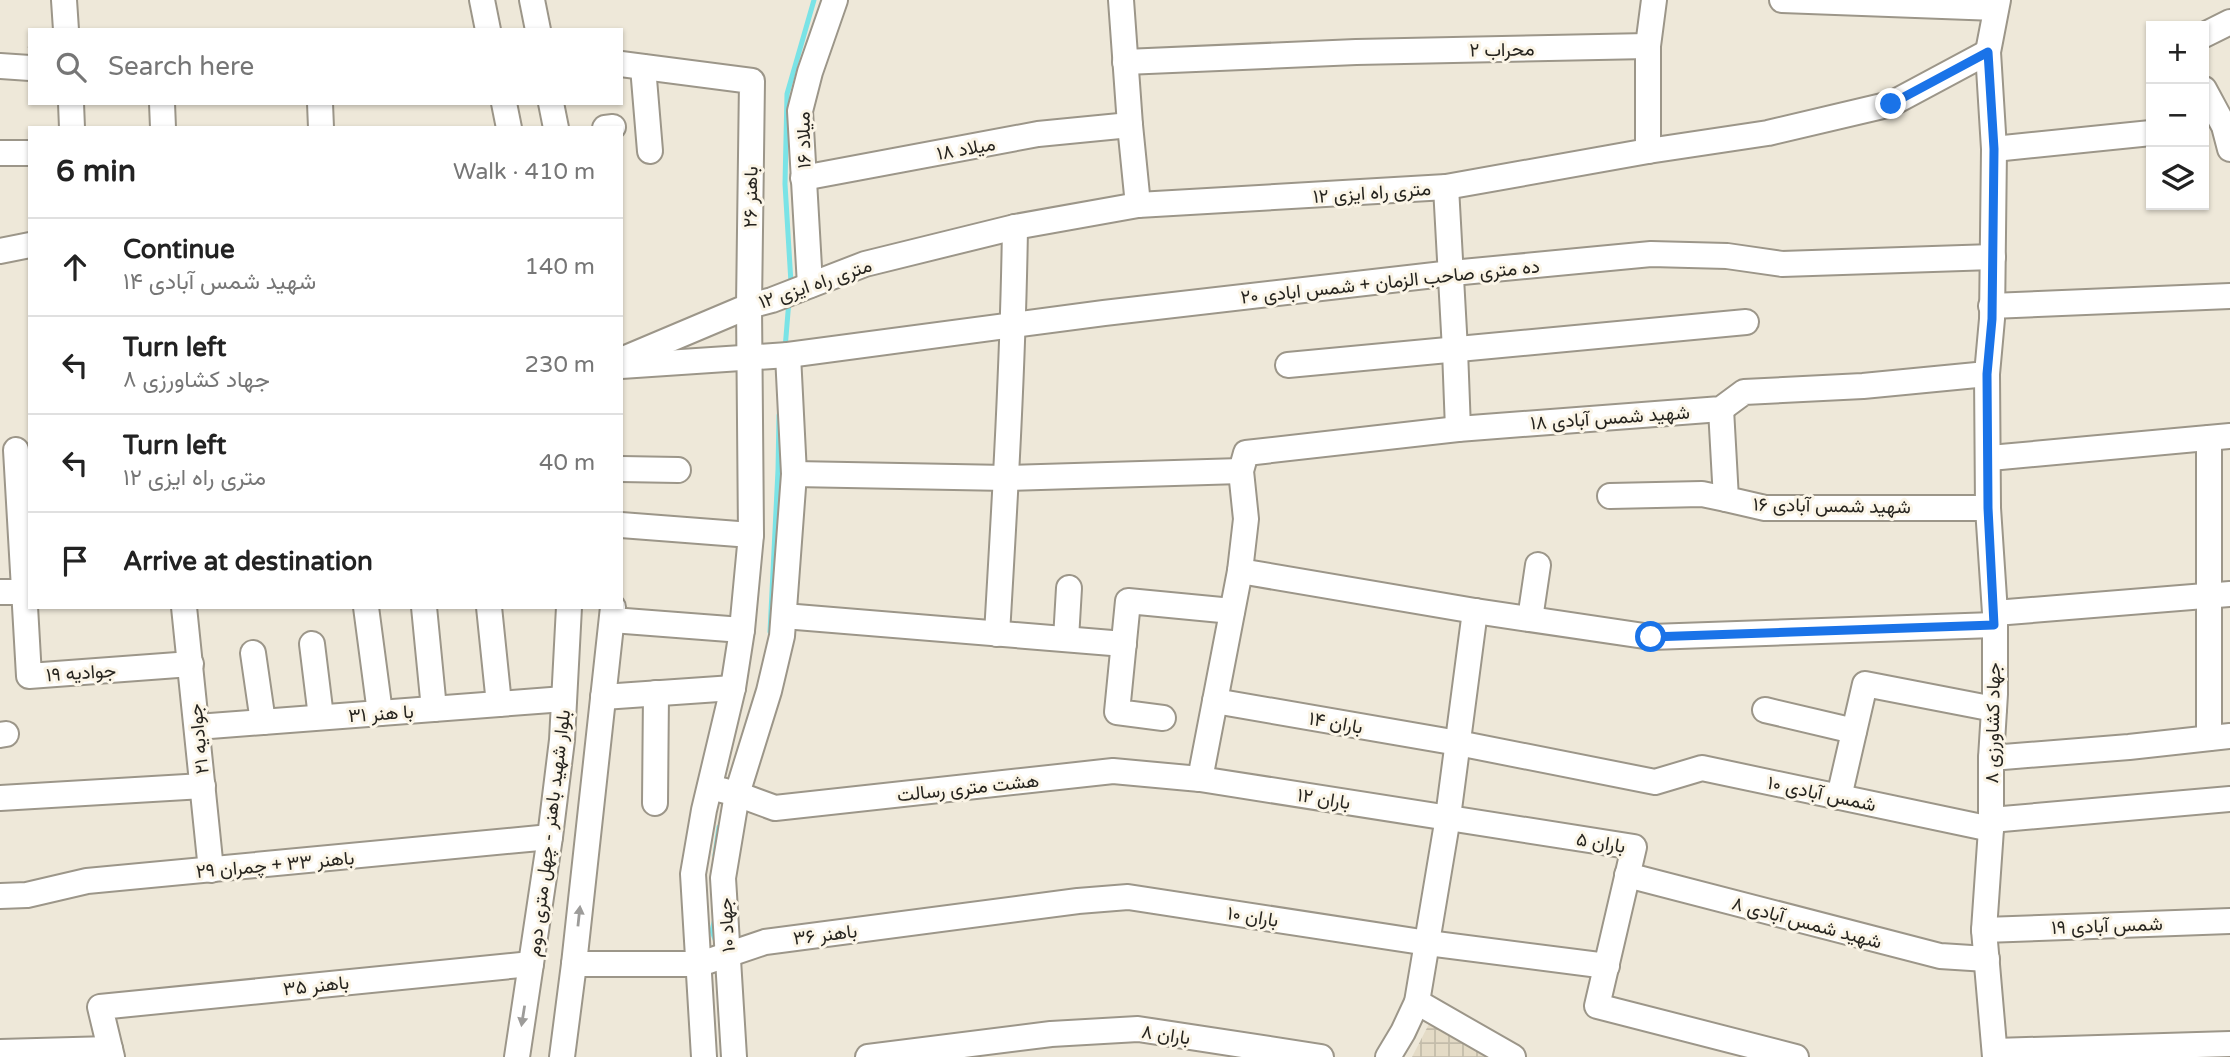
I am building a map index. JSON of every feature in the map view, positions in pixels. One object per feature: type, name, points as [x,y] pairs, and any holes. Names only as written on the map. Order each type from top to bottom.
[{"type":"street","points":[[64,0],[66,28]]},
{"type":"street","points":[[482,0],[488,28]]},
{"type":"street","points":[[532,0],[538,28]]},
{"type":"street","name":"میلاد ۱۶","points":[[805,287],[800,111],[810,72],[835,0]]},
{"type":"street","points":[[1121,0],[1138,205]]},
{"type":"street","points":[[1647,151],[1647,46],[1654,0]]},
{"type":"street","points":[[1782,0],[2000,3]]},
{"type":"street","name":"جهاد کشاورزی ۸","points":[[1995,1054],[1984,930],[1991,825],[1994,709],[1987,374],[1992,319],[1994,149],[1988,52],[2000,3]]},
{"type":"street","points":[[2209,32],[2230,22]]},
{"type":"street","name":"محراب ۲","points":[[1125,62],[1356,52],[1647,46]]},
{"type":"street","name":"۱۲ متری راه ایزی","points":[[760,303],[865,264],[1014,227],[1138,205],[1446,187],[1647,151],[1768,133],[1891,104],[1988,52]]},
{"type":"street","points":[[0,66],[28,68]]},
{"type":"street","points":[[632,66],[650,151]]},
{"type":"street","name":"باهنر ۲۶","points":[[632,66],[751,81],[760,303]]},
{"type":"street","points":[[2209,104],[2219,134]]},
{"type":"street","points":[[71,105],[72,126]]},
{"type":"street","points":[[162,105],[163,126]]},
{"type":"street","points":[[320,105],[321,126]]},
{"type":"street","points":[[504,105],[509,126]]},
{"type":"street","points":[[551,105],[556,126]]},
{"type":"street","name":"میلاد ۱۸","points":[[803,178],[1038,134],[1130,125]]},
{"type":"street","points":[[1994,149],[2146,134]]},
{"type":"street","points":[[0,153],[28,153]]},
{"type":"street","points":[[1446,187],[1458,429]]},
{"type":"street","points":[[997,634],[1007,478],[1014,227]]},
{"type":"street","points":[[0,251],[28,245]]},
{"type":"street","name":"ده متری صاحب الزمان + شمس ابادی ۲۰","points":[[623,366],[788,355],[1013,324],[1452,273],[1651,254],[1727,256],[1782,264],[1993,257]]},
{"type":"street","points":[[1991,306],[2230,296]]},
{"type":"street","points":[[704,1057],[694,874],[710,787],[733,688],[742,630],[751,535],[748,359],[760,303]]},
{"type":"street","points":[[623,359],[760,303]]},
{"type":"street","points":[[1288,365],[1746,322]]},
{"type":"street","name":"جهاد ۱۰","points":[[734,1057],[723,878],[737,794],[769,691],[782,636],[794,474],[788,355]]},
{"type":"street","name":"شهید شمس آبادی ۱۸","points":[[1241,471],[1246,453],[1458,429],[1721,409],[1744,392],[1863,386],[1987,374]]},
{"type":"street","name":"شهید شمس آبادی ۱۶","points":[[1721,409],[1726,499],[1765,508],[1988,508]]},
{"type":"street","points":[[1990,458],[2220,437],[2220,737],[1991,758]]},
{"type":"street","name":"جوادیه ۱۹","points":[[9,450],[12,592],[29,676],[191,664]]},
{"type":"street","points":[[623,469],[678,470]]},
{"type":"street","points":[[794,474],[1007,478],[1241,471],[1246,519],[1240,571],[1200,779]]},
{"type":"street","points":[[1610,496],[1702,494],[1726,499]]},
{"type":"street","points":[[623,526],[751,535]]},
{"type":"street","points":[[1530,619],[1538,565]]},
{"type":"street","points":[[1240,571],[1475,611],[1651,637],[1994,619],[2219,596]]},
{"type":"street","points":[[1066,639],[1069,589]]},
{"type":"street","points":[[1163,718],[1117,712],[1128,601],[1232,611]]},
{"type":"street","name":"جوادیه ۲۱","points":[[184,609],[211,870]]},
{"type":"street","points":[[366,609],[380,713]]},
{"type":"street","points":[[424,609],[434,709]]},
{"type":"street","points":[[489,609],[499,704]]},
{"type":"street","name":"بلوار شهید باهنر - چهل متری دوم","points":[[517,1057],[550,838],[565,699],[569,609]]},
{"type":"street","points":[[1388,1057],[1418,1002],[1448,817],[1475,611]]},
{"type":"street","points":[[784,616],[1124,644]]},
{"type":"street","points":[[568,636],[578,625],[592,623],[604,630],[611,624],[742,630]]},
{"type":"street","name":"بلوار شهید باهنر - چهل متری دوم","points":[[562,1057],[611,624]]},
{"type":"street","points":[[312,644],[321,717]]},
{"type":"street","points":[[253,653],[263,722]]},
{"type":"street","points":[[1839,797],[1865,684],[1994,709]]},
{"type":"street","points":[[603,697],[733,688]]},
{"type":"street","points":[[655,803],[656,694]]},
{"type":"street","name":"با هنر ۳۱","points":[[197,727],[565,699]]},
{"type":"street","name":"باران ۱۴","points":[[1215,701],[1458,743],[1656,782]]},
{"type":"street","points":[[1765,710],[1854,730]]},
{"type":"street","name":"شمس آبادی ۱۰","points":[[1656,782],[1702,768],[1991,825],[2230,799]]},
{"type":"street","name":"هشت متری رسالت","points":[[710,787],[775,808],[1113,771],[1200,779]]},
{"type":"street","name":"باران ۱۲","points":[[1200,779],[1448,817]]},
{"type":"street","points":[[0,798],[203,786]]},
{"type":"street","name":"باران ۵","points":[[1448,817],[1634,847],[1597,1006],[1796,1057]]},
{"type":"street","name":"باهنر ۳۳ + چمران ۲۹","points":[[0,896],[27,895],[87,881],[550,838]]},
{"type":"street","name":"شهید شمس آبادی ۸","points":[[1627,875],[1940,956],[1987,959]]},
{"type":"street","name":"باران ۱۰","points":[[1078,901],[1128,897],[1428,943],[1607,965]]},
{"type":"street","name":"باهنر ۳۶","points":[[574,964],[700,964],[765,942],[1078,901]]},
{"type":"street","name":"شمس آبادی ۱۹","points":[[1984,930],[2230,920]]},
{"type":"street","name":"باهنر ۳۵","points":[[111,1053],[100,1007],[531,964]]},
{"type":"street","points":[[1418,1002],[1513,1057]]},
{"type":"street","name":"باران ۸","points":[[868,1057],[1051,1034],[1138,1029],[1321,1057]]},
{"type":"street","points":[[1995,1054],[2229,1044]]},
{"type":"street","points":[[0,1052],[111,1053]]},
{"type":"shaded area","points":[[1430,1022],[1491,1057],[1412,1057]]},
{"type":"waterway","points":[[791,283],[785,184],[787,94],[814,0]]},
{"type":"waterway","points":[[785,349],[789,300]]},
{"type":"waterway","points":[[770,632],[779,415]]},
{"type":"waterway","points":[[715,855],[719,827]]},
{"type":"waterway","points":[[715,918],[712,931],[716,942]]},
{"type":"route","points":[[1651,637],[1994,625],[1988,508],[1990,458],[1987,374],[1992,319],[1994,149],[1988,52],[1891,104]]}]
